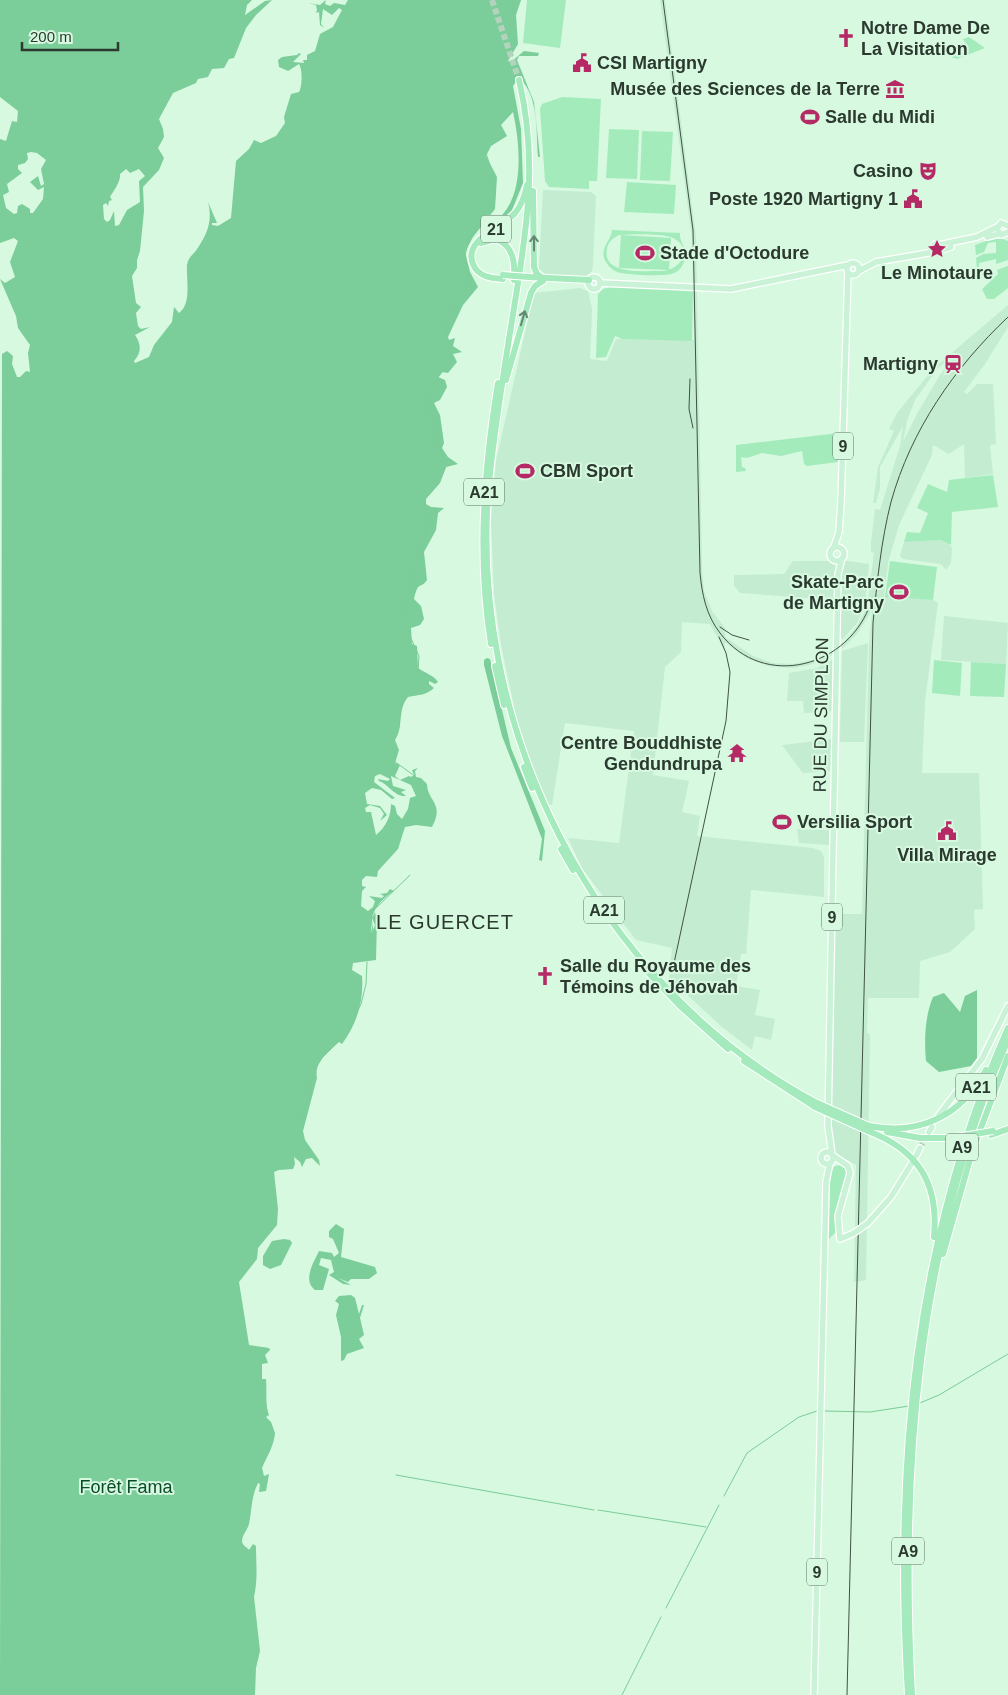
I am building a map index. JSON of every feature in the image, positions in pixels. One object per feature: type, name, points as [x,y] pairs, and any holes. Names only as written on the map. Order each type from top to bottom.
[{"type":"highway","name":"A21","points":[[518,80],[526,115],[530,158],[528,207],[525,243],[487,456],[482,522],[486,604],[500,687],[528,777],[560,846],[606,921],[662,985],[743,1055],[815,1104],[868,1128],[912,1137],[949,1140],[992,1133],[1008,1127]]},
{"type":"highway","name":"21","points":[[503,277],[488,277],[480,273],[473,265],[472,251],[480,239],[509,220],[520,207],[525,192],[530,158]]},
{"type":"highway","name":"21","points":[[530,158],[534,198],[534,267],[537,274],[543,280]]},
{"type":"highway","name":"A21","points":[[528,207],[514,286],[493,449],[487,520],[489,596],[499,663],[518,736],[541,799],[576,867],[613,922],[662,985]]},
{"type":"highway","points":[[514,286],[514,263],[509,248],[497,240],[483,241],[476,251],[477,265],[486,273],[503,277],[529,279],[543,280],[589,283]]},
{"type":"highway","points":[[493,449],[504,388],[531,293],[535,286],[543,280]]},
{"type":"highway","name":"A21","points":[[877,1131],[922,1126],[938,1120],[957,1108],[977,1086],[1008,1027]]},
{"type":"highway","name":"A9","points":[[908,1695],[904,1541],[913,1405],[930,1270],[946,1199],[964,1140],[1008,1027]]},
{"type":"highway","name":"A9","points":[[912,1695],[908,1546],[913,1405],[943,1232],[962,1162],[981,1105],[1008,1040]]},
{"type":"highway","points":[[999,1076],[1008,1056]]},
{"type":"highway","name":"A21","points":[[930,1300],[969,1160],[999,1076],[1008,1060]]},
{"type":"highway","name":"A21","points":[[877,1131],[907,1153],[920,1167],[928,1182],[935,1214],[930,1270]]},
{"type":"main road","points":[[937,248],[977,237],[997,227],[1000,223],[1007,224]]},
{"type":"main road","points":[[997,227],[1005,235]]},
{"type":"main road","points":[[600,283],[732,289],[836,268],[858,270],[876,262],[1005,235]]},
{"type":"main road","points":[[848,269],[852,262],[858,270]]},
{"type":"main road","name":"9","points":[[842,558],[839,532],[848,269]]},
{"type":"main road","name":"9","points":[[848,287],[858,270]]},
{"type":"main road","points":[[596,277],[600,283],[596,289],[589,283],[596,277]]},
{"type":"main road","name":"9","points":[[834,560],[830,553],[839,532]]},
{"type":"main road","points":[[834,547],[842,549]]},
{"type":"main road","points":[[834,560],[842,558]]},
{"type":"main road","name":"RUE DU SIMPLON","points":[[814,1695],[824,1240],[826,1182],[830,1159],[828,1126],[838,574],[842,558]]},
{"type":"main road","name":"RUE DU SIMPLON","points":[[834,560],[838,574]]},
{"type":"main road","points":[[939,1115],[982,1059],[1008,1006]]},
{"type":"main road","name":"RUE DU SIMPLON","points":[[823,1153],[828,1126]]},
{"type":"main road","points":[[916,1156],[920,1148]]},
{"type":"main road","points":[[823,1153],[827,1151],[830,1159],[844,1163],[848,1167],[850,1174],[840,1208],[838,1226],[840,1239],[868,1223],[891,1198],[912,1163]]},
{"type":"main road","name":"9","points":[[823,1153],[821,1158],[830,1159]]},
{"type":"main road","points":[[826,1194],[831,1167],[836,1163],[844,1163]]},
{"type":"shaded area","points":[[660,0],[665,0],[696,237],[704,591],[712,611],[725,628],[725,637],[753,656],[773,663],[793,664],[813,660],[833,651],[833,654],[827,659],[809,665],[793,668],[768,666],[746,658],[725,642],[724,649],[710,624],[682,622],[681,652],[665,667],[653,775],[689,781],[682,812],[700,816],[697,836],[813,848],[821,851],[824,857],[824,897],[751,890],[746,954],[741,954],[736,986],[760,990],[755,1015],[775,1019],[771,1040],[755,1036],[752,1050],[722,1027],[669,978],[672,948],[636,940],[582,868],[568,838],[619,843],[634,731],[565,723],[552,805],[548,804],[529,758],[516,715],[501,645],[494,594],[491,521],[496,461],[534,293],[580,288],[588,291],[592,309],[590,359],[607,361],[616,339],[694,340],[692,238]]},
{"type":"shaded area","points":[[543,190],[591,192],[596,196],[593,265],[592,271],[584,278],[547,275],[539,269]]},
{"type":"shaded area","points":[[1008,305],[1008,327],[985,364],[964,392],[967,394],[977,384],[993,384],[996,444],[990,445],[993,474],[965,478],[964,444],[949,454],[933,445],[932,455],[899,525],[888,563],[884,597],[933,600],[938,603],[925,701],[922,773],[979,773],[983,909],[974,910],[975,929],[950,952],[920,961],[919,998],[868,998],[867,1033],[870,1034],[866,1280],[854,1282],[856,1165],[834,1152],[830,1138],[835,914],[862,914],[869,646],[872,610],[857,634],[842,649],[842,644],[857,626],[867,607],[874,553],[871,552],[871,543],[875,509],[880,510],[900,446],[903,426],[880,467],[880,488],[876,503],[873,503],[878,467],[894,431],[889,429],[897,413],[934,368]],"holes":[[[957,353],[940,375],[918,412],[903,442],[907,421],[915,400],[938,368]]]},
{"type":"shaded area","points":[[946,541],[952,548],[951,563],[946,570],[941,564],[903,559],[900,556],[904,542]]},
{"type":"shaded area","points":[[793,561],[848,561],[869,564],[865,606],[857,623],[842,640],[834,600],[740,593],[734,586],[734,575],[784,574]]},
{"type":"shaded area","points":[[944,616],[1008,623],[1006,664],[941,660]]},
{"type":"shaded area","points":[[868,643],[864,742],[840,742],[842,651]]},
{"type":"shaded area","points":[[834,659],[833,711],[804,713],[803,701],[787,701],[789,673],[817,668]]},
{"type":"shaded area","points":[[833,739],[832,771],[803,773],[782,745]]},
{"type":"shaded area","points":[[797,829],[829,830],[829,845],[799,843]]},
{"type":"green space","name":"Forêt Fama","points":[[0,0],[252,0],[247,5],[245,15],[265,1],[272,0],[256,15],[246,28],[234,58],[229,59],[224,68],[212,69],[208,77],[198,79],[196,83],[173,93],[159,119],[164,137],[158,148],[164,158],[159,170],[143,187],[144,211],[140,251],[137,268],[132,276],[136,303],[141,307],[136,313],[138,326],[141,329],[150,327],[135,335],[140,348],[134,361],[135,363],[149,357],[154,345],[172,322],[174,307],[179,313],[186,304],[188,291],[187,265],[203,240],[208,228],[210,216],[208,202],[217,223],[212,223],[212,225],[218,226],[231,218],[236,161],[249,149],[254,140],[261,143],[276,136],[285,123],[284,117],[291,94],[299,92],[302,78],[299,64],[288,71],[279,67],[278,60],[282,57],[299,53],[301,54],[293,62],[304,63],[303,60],[307,60],[307,55],[315,51],[320,34],[333,27],[342,10],[339,8],[332,15],[323,9],[321,24],[324,28],[320,25],[319,12],[316,13],[316,5],[308,3],[320,5],[326,0],[325,4],[330,6],[334,3],[345,5],[348,0],[521,0],[516,15],[518,44],[508,61],[511,62],[524,51],[539,53],[538,56],[519,56],[517,60],[534,102],[540,157],[538,157],[534,105],[531,95],[520,79],[513,86],[521,129],[523,183],[512,210],[504,219],[495,224],[495,221],[505,212],[512,199],[516,185],[519,155],[513,112],[501,125],[507,136],[491,146],[486,156],[497,177],[495,209],[473,237],[465,252],[470,272],[478,287],[463,305],[448,337],[449,340],[455,338],[453,346],[462,352],[453,354],[457,362],[448,373],[442,372],[438,377],[445,380],[447,387],[440,400],[434,403],[440,415],[444,443],[442,448],[448,457],[458,464],[446,467],[440,483],[426,499],[426,504],[431,507],[444,508],[438,513],[436,530],[424,552],[427,580],[418,587],[414,599],[421,606],[424,619],[420,625],[411,628],[412,644],[417,646],[418,668],[438,682],[435,684],[429,681],[429,684],[434,688],[425,693],[408,697],[405,702],[401,713],[398,735],[395,740],[399,750],[395,763],[400,765],[395,776],[400,780],[411,777],[414,775],[412,770],[418,768],[415,771],[416,777],[421,778],[427,784],[436,807],[436,819],[432,827],[416,825],[405,827],[398,849],[378,871],[377,877],[366,876],[362,880],[362,886],[366,887],[362,891],[361,906],[368,911],[373,907],[375,901],[369,896],[382,898],[384,896],[380,894],[387,893],[390,889],[394,891],[383,899],[373,914],[372,918],[375,912],[377,920],[376,960],[353,963],[352,970],[362,976],[362,994],[361,1003],[352,1028],[342,1044],[339,1042],[330,1050],[318,1067],[317,1078],[303,1131],[305,1140],[319,1160],[320,1166],[312,1158],[306,1159],[302,1167],[300,1162],[294,1157],[295,1164],[293,1169],[274,1172],[278,1209],[277,1225],[258,1248],[257,1259],[239,1282],[249,1345],[269,1348],[270,1350],[265,1355],[268,1363],[262,1364],[262,1379],[266,1379],[269,1415],[266,1417],[271,1422],[275,1433],[272,1447],[262,1468],[264,1476],[269,1474],[266,1491],[259,1492],[260,1484],[258,1483],[253,1498],[249,1524],[242,1542],[249,1550],[253,1544],[256,1546],[254,1597],[260,1651],[256,1668],[255,1695],[0,1695],[2,354],[7,351],[13,356],[12,364],[17,377],[20,377],[26,371],[30,372],[28,353],[30,345],[18,328],[16,316],[0,279],[5,283],[15,277],[10,262],[18,241],[14,238],[0,243],[0,139],[6,141],[12,121],[17,122],[18,111],[0,97]],"holes":[[[27,153],[37,153],[46,160],[41,169],[44,184],[41,186],[38,176],[30,182],[38,190],[44,187],[43,199],[33,213],[30,213],[30,209],[22,204],[18,206],[17,213],[14,214],[6,208],[3,195],[9,192],[7,184],[22,173],[18,169],[18,165],[25,163],[28,159]],[[126,169],[130,173],[139,169],[145,176],[139,181],[140,202],[127,210],[119,225],[115,226],[114,211],[107,222],[104,219],[103,205],[106,203],[108,206],[109,201],[112,200],[110,197],[118,183],[120,174]],[[380,774],[390,779],[388,781],[378,779],[398,795],[406,796],[401,792],[406,790],[393,786],[391,776],[411,785],[416,796],[410,798],[408,809],[402,819],[397,814],[395,806],[391,804],[387,821],[376,835],[371,812],[366,812],[365,808],[370,805],[380,808],[384,814],[380,821],[387,815],[380,806],[367,804],[365,793],[372,788],[381,790],[392,799],[395,798],[374,782],[375,776]],[[372,918],[375,925],[372,933]]]},
{"type":"green space","points":[[527,0],[566,0],[560,48],[523,43]]},
{"type":"green space","points":[[969,37],[985,48],[957,59],[951,57],[968,47],[963,39]]},
{"type":"green space","points":[[562,97],[601,99],[597,181],[589,181],[589,189],[549,187],[545,181],[540,109],[542,104]]},
{"type":"green space","points":[[609,129],[639,130],[637,179],[606,178]]},
{"type":"green space","points":[[642,131],[673,132],[670,181],[640,180]]},
{"type":"green space","points":[[627,182],[676,185],[674,214],[624,212]]},
{"type":"green space","points":[[612,230],[680,233],[686,258],[680,269],[670,274],[646,275],[617,272],[609,266],[603,254]],"holes":[[[619,235],[668,236],[679,242],[684,253],[679,264],[667,270],[625,270],[611,263],[607,257],[608,244]]]},
{"type":"green space","name":"Stade d'Octodure","points":[[621,235],[671,238],[669,270],[619,268]]},
{"type":"green space","points":[[997,237],[1008,241],[1008,260],[996,264],[996,259],[979,263],[979,268],[977,269],[976,258],[983,254],[996,253],[996,242],[988,243],[984,252],[976,255],[975,245]]},
{"type":"green space","points":[[1008,266],[1008,288],[994,299],[987,299],[982,289],[998,274],[997,270]]},
{"type":"green space","points":[[610,287],[693,290],[692,341],[622,339],[615,336],[606,357],[596,358],[598,294],[603,289]]},
{"type":"green space","points":[[839,433],[838,462],[807,466],[804,464],[802,451],[781,456],[762,453],[747,458],[741,457],[742,467],[746,471],[736,472],[736,445]]},
{"type":"green space","points":[[993,475],[998,507],[952,512],[951,545],[941,540],[904,542],[907,532],[920,533],[928,513],[917,508],[928,484],[947,492],[949,480]]},
{"type":"green space","points":[[890,561],[937,567],[933,600],[885,597]]},
{"type":"green space","points":[[490,659],[511,748],[545,831],[542,861],[539,860],[542,839],[502,736],[484,665],[484,660]]},
{"type":"green space","points":[[934,660],[962,663],[960,696],[932,693]]},
{"type":"green space","points":[[971,662],[1006,664],[1004,697],[970,696]]},
{"type":"green space","points":[[977,990],[977,1058],[971,1066],[939,1072],[926,1061],[926,1028],[928,1012],[933,997],[944,993],[960,1012],[965,996]]},
{"type":"green space","points":[[842,1165],[848,1172],[838,1206],[835,1233],[827,1241],[831,1170],[835,1166]]},
{"type":"green space","points":[[336,1224],[344,1229],[341,1257],[375,1267],[377,1273],[369,1279],[351,1279],[348,1282],[338,1278],[351,1285],[343,1284],[329,1275],[334,1272],[331,1260],[321,1258],[319,1265],[329,1269],[323,1290],[315,1290],[311,1286],[309,1276],[319,1251],[332,1253],[334,1257],[339,1253],[333,1239],[329,1237],[329,1231]]},
{"type":"green space","points":[[290,1240],[292,1243],[281,1265],[270,1269],[263,1265],[263,1256],[272,1241]]},
{"type":"green space","points":[[351,1295],[355,1298],[359,1314],[362,1305],[364,1305],[360,1318],[364,1335],[359,1339],[364,1348],[347,1354],[344,1360],[341,1361],[341,1337],[336,1315],[339,1304],[335,1301],[339,1296]]},
{"type":"waterway","points":[[511,16],[515,0]]},
{"type":"waterway","points":[[426,508],[424,498],[439,483],[446,466],[439,444],[436,421],[425,403],[436,380],[451,361],[447,331],[448,315],[455,302],[471,284],[464,259],[469,240],[495,196],[495,182],[486,153]]},
{"type":"waterway","points":[[418,671],[419,656],[410,636],[406,609],[418,554],[425,536],[426,510]]},
{"type":"waterway","points":[[412,694],[405,698],[400,707],[399,727],[393,743],[394,761],[416,777],[428,793]]},
{"type":"waterway","points":[[366,954],[373,933],[371,917],[374,910],[410,875]]},
{"type":"waterway","points":[[302,1121],[315,1069],[322,1058],[347,1033],[361,1004],[366,984],[367,962]]},
{"type":"waterway","points":[[297,1156],[299,1149]]},
{"type":"waterway","points":[[920,1403],[939,1395],[1008,1354]]},
{"type":"waterway","points":[[824,1411],[870,1412],[909,1406]]},
{"type":"waterway","points":[[724,1496],[747,1453],[799,1417],[817,1411]]},
{"type":"waterway","points":[[396,1475],[594,1510]]},
{"type":"waterway","points":[[666,1608],[719,1505]]},
{"type":"waterway","points":[[598,1510],[706,1527]]},
{"type":"waterway","points":[[622,1695],[661,1617]]},
{"type":"tunnel","points":[[492,0],[519,80]]},
{"type":"tunnel","points":[[920,1148],[929,1132]]},
{"type":"railway","points":[[663,0],[693,230],[700,573],[708,612],[720,633],[738,651],[759,662],[782,666],[804,664],[826,656],[845,642],[860,624],[871,602]]},
{"type":"railway","points":[[847,1695],[873,623],[878,577],[891,502],[910,450],[923,425],[953,379],[970,357],[1008,317]]},
{"type":"railway","points":[[690,379],[689,409],[693,428]]},
{"type":"railway","points":[[720,627],[732,635],[749,640]]},
{"type":"railway","points":[[673,968],[726,721],[730,672],[726,653],[719,637]]},
{"type":"place","name":"Notre Dame De La Visitation","points":[[846,38]]},
{"type":"place","name":"CSI Martigny","points":[[582,63]]},
{"type":"place","name":"Musée des Sciences de la Terre","points":[[895,89]]},
{"type":"place","name":"Salle du Midi","points":[[810,117]]},
{"type":"place","name":"Casino","points":[[928,171]]},
{"type":"place","name":"Poste 1920 Martigny 1","points":[[913,199]]},
{"type":"place","name":"Le Minotaure","points":[[937,249]]},
{"type":"place","name":"Stade d'Octodure","points":[[645,253]]},
{"type":"place","name":"Martigny","points":[[953,364]]},
{"type":"place","name":"CBM Sport","points":[[525,471]]},
{"type":"place","name":"Skate-Parc de Martigny","points":[[899,592]]},
{"type":"place","name":"Centre Bouddhiste Gendundrupa","points":[[737,753]]},
{"type":"place","name":"Versilia Sport","points":[[782,822]]},
{"type":"place","name":"Villa Mirage","points":[[947,831]]},
{"type":"place","name":"Salle du Royaume des Témoins de Jéhovah","points":[[545,976]]},
{"type":"district","name":"LE GUERCET","points":[[445,922]]}]
